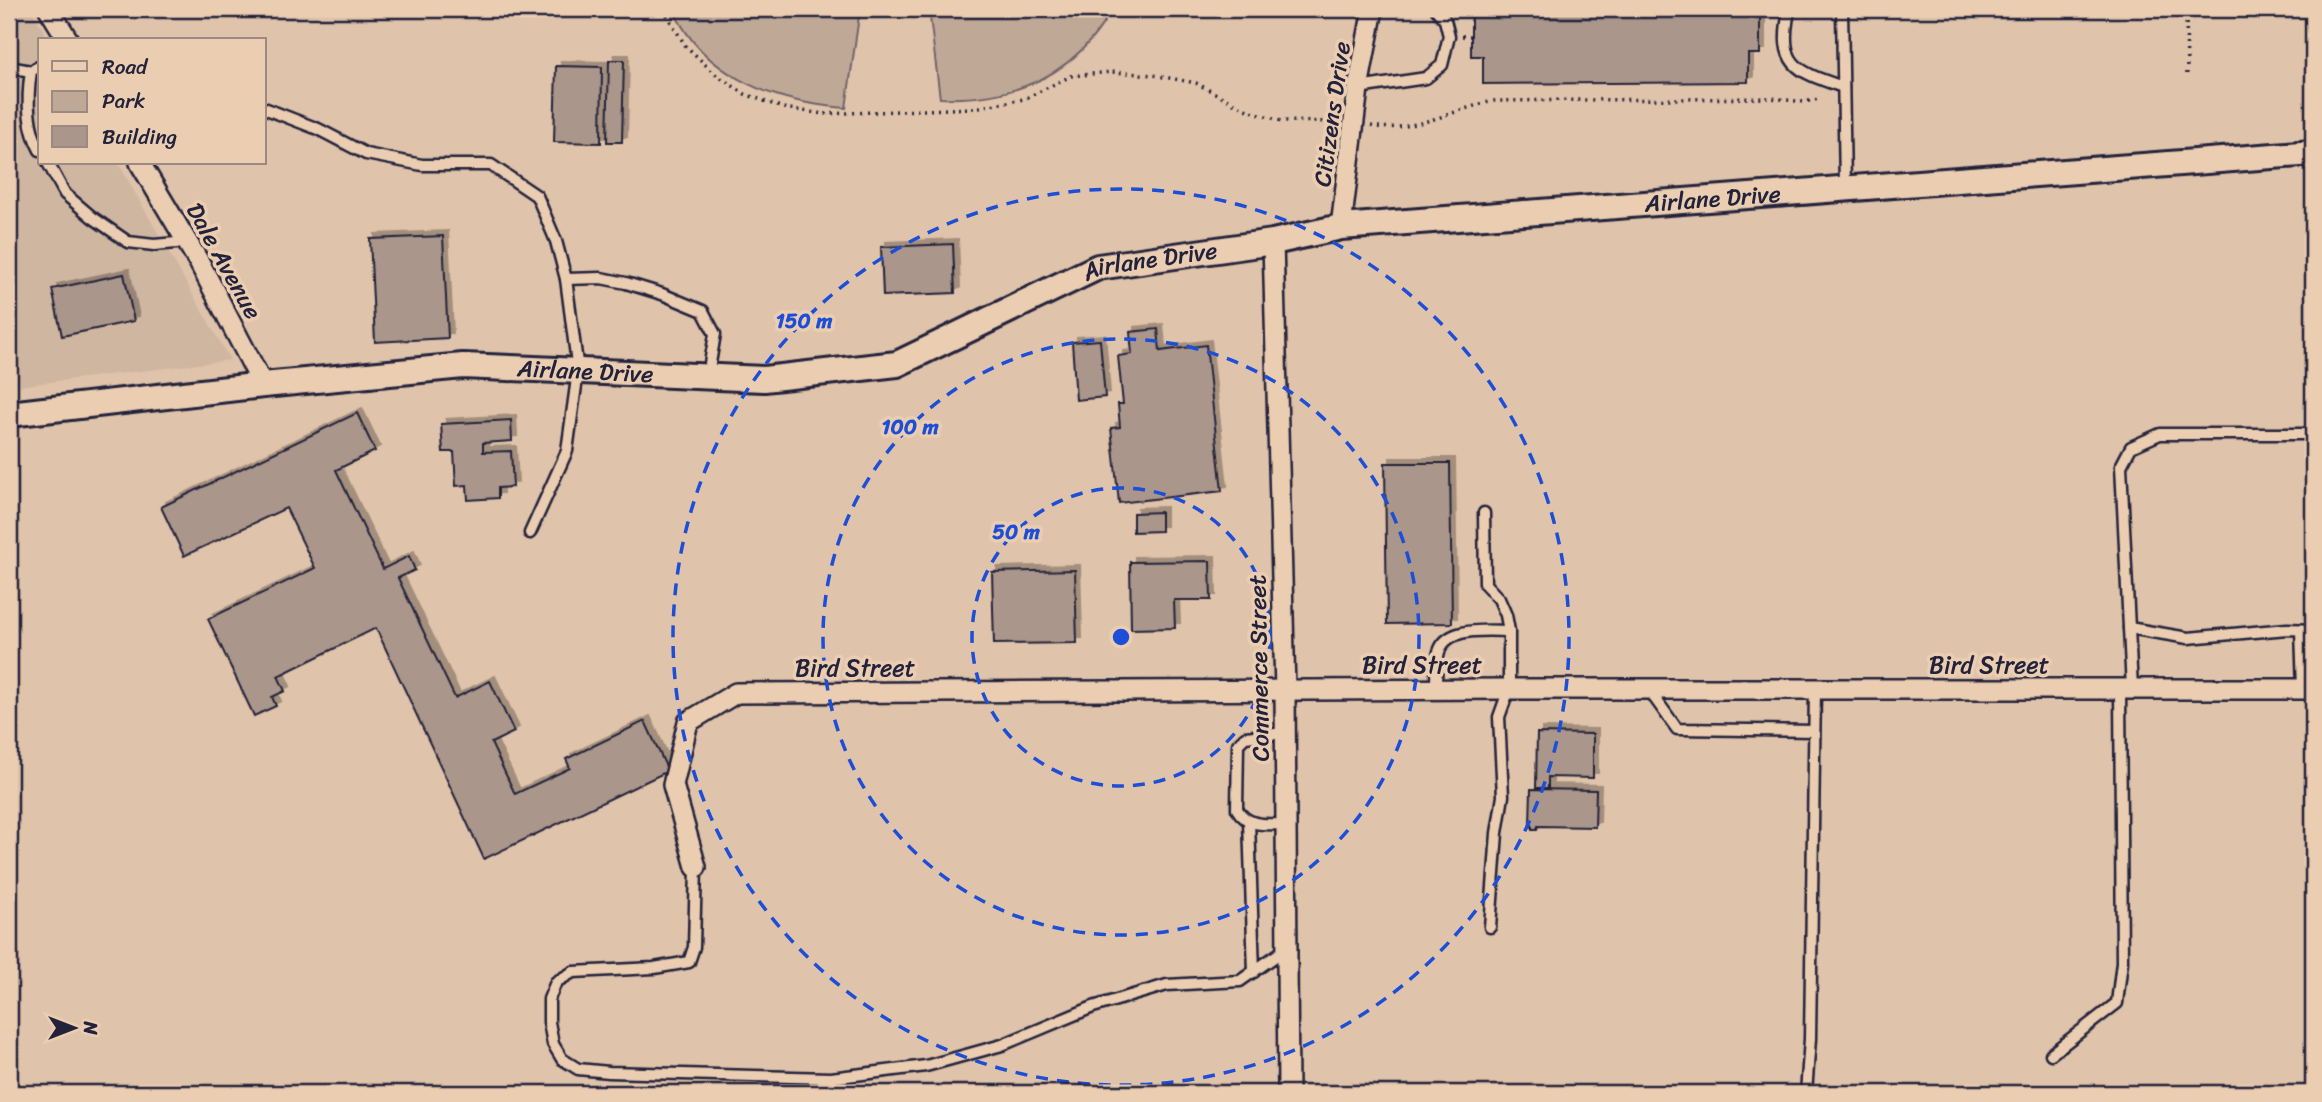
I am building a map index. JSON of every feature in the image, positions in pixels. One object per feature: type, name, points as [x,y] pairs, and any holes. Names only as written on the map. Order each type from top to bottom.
[{"type":"street","points":[[49,9],[67,38]]},
{"type":"street","name":"Citizens Drive","points":[[1341,227],[1353,122],[1373,9]]},
{"type":"street","name":"Airlane Drive","points":[[9,414],[263,385],[463,366],[764,379],[897,364],[1098,267],[1273,242],[1341,227],[2313,153]]},
{"type":"street","name":"Dale Avenue","points":[[141,164],[187,242],[263,385]]},
{"type":"street","name":"Commerce Street","points":[[1273,242],[1285,690],[1288,1093]]},
{"type":"street","name":"Bird Street","points":[[696,867],[673,786],[688,722],[736,693],[1436,689],[2308,689]]},
{"type":"lane","points":[[1358,88],[1426,78],[1442,65],[1449,36],[1446,20],[1436,9]]},
{"type":"lane","points":[[1791,9],[1785,30],[1788,58],[1804,74],[1843,87]]},
{"type":"lane","points":[[1842,9],[1845,188]]},
{"type":"lane","points":[[9,67],[35,69],[27,97],[38,146]]},
{"type":"lane","points":[[266,109],[318,129],[366,154],[422,165],[491,165],[537,196],[556,241],[566,279],[578,371],[567,451],[530,533]]},
{"type":"lane","points":[[49,164],[65,194],[128,242],[154,245],[187,242]]},
{"type":"lane","points":[[566,279],[601,278],[626,283],[703,311],[715,334],[708,377]]},
{"type":"lane","points":[[2051,1054],[2118,1003],[2122,962],[2129,628],[2121,466],[2131,447],[2160,434],[2313,434]]},
{"type":"lane","points":[[1485,513],[1485,584],[1499,599],[1509,631],[1509,689],[1499,717],[1503,796],[1495,854],[1490,927]]},
{"type":"lane","points":[[2129,628],[2188,638],[2313,630]]},
{"type":"lane","points":[[2301,630],[2308,689]]},
{"type":"lane","points":[[1436,689],[1438,653],[1453,637],[1461,631],[1509,631]]},
{"type":"lane","points":[[1806,1093],[1810,1026],[1815,689]]},
{"type":"lane","points":[[1648,690],[1676,729],[1814,731]]},
{"type":"lane","points":[[1285,733],[1245,737],[1238,744],[1237,809],[1242,818],[1255,824],[1286,824]]},
{"type":"lane","points":[[1249,821],[1254,972]]},
{"type":"lane","points":[[696,867],[694,947],[689,962],[654,968],[573,972],[556,982],[549,999],[549,1022],[553,1044],[562,1059],[578,1069],[609,1072],[831,1078],[926,1066],[1003,1045],[1093,1007],[1167,985],[1240,981],[1287,948]]},
{"type":"path","points":[[663,9],[685,45],[715,74],[745,94],[783,108],[824,114],[974,108],[1024,99],[1071,76],[1112,72],[1153,75],[1196,83],[1245,109],[1281,121],[1353,122],[1385,129],[1423,123],[1461,108],[1494,101],[1771,98],[1804,102],[1819,99]]},
{"type":"path","points":[[2186,9],[2187,78]]},
{"type":"shaded area","points":[[9,9],[31,9],[48,38],[38,38],[38,164],[119,164],[230,360],[9,387]]},
{"type":"green space","points":[[673,9],[860,9],[846,108],[793,100],[744,82],[703,52],[686,33]]},
{"type":"green space","points":[[929,9],[1112,9],[1080,52],[1040,80],[993,95],[940,98]]},
{"type":"building","points":[[1514,9],[1717,9],[1717,12],[1760,12],[1760,54],[1748,54],[1748,82],[1483,84],[1483,56],[1471,56],[1471,14],[1514,14]]},
{"type":"building","points":[[609,60],[624,60],[622,142],[607,142]]},
{"type":"building","points":[[556,66],[602,67],[601,143],[554,142]]},
{"type":"building","points":[[443,236],[448,338],[375,342],[370,239]]},
{"type":"building","points":[[953,244],[955,293],[883,296],[881,247]]},
{"type":"building","points":[[124,274],[134,321],[62,336],[52,289]]},
{"type":"building","points":[[1158,329],[1160,351],[1206,345],[1222,491],[1119,503],[1111,428],[1120,427],[1118,404],[1123,404],[1118,356],[1132,354],[1130,332]]},
{"type":"building","points":[[1100,340],[1105,397],[1076,400],[1072,342]]},
{"type":"building","points":[[357,413],[375,451],[336,470],[383,569],[409,556],[415,570],[398,578],[455,698],[490,681],[514,732],[491,743],[515,794],[570,768],[566,759],[645,721],[668,771],[484,859],[376,628],[278,676],[285,691],[272,697],[276,706],[254,716],[208,619],[315,568],[286,508],[184,556],[161,507]]},
{"type":"building","points":[[511,420],[512,441],[483,443],[483,452],[511,451],[513,487],[498,488],[498,498],[468,500],[467,485],[456,486],[454,452],[443,452],[441,424]]},
{"type":"building","points":[[1385,463],[1450,463],[1452,623],[1387,624]]},
{"type":"building","points":[[1161,512],[1161,531],[1133,532],[1133,513]]},
{"type":"building","points":[[1210,561],[1211,600],[1174,600],[1175,628],[1131,629],[1130,562]]},
{"type":"building","points":[[1075,570],[1077,643],[994,644],[992,572]]},
{"type":"building","points":[[1537,733],[1593,734],[1593,778],[1548,777],[1548,788],[1536,788]]},
{"type":"building","points":[[1531,789],[1596,790],[1595,827],[1538,826],[1537,829],[1532,829]]}]
